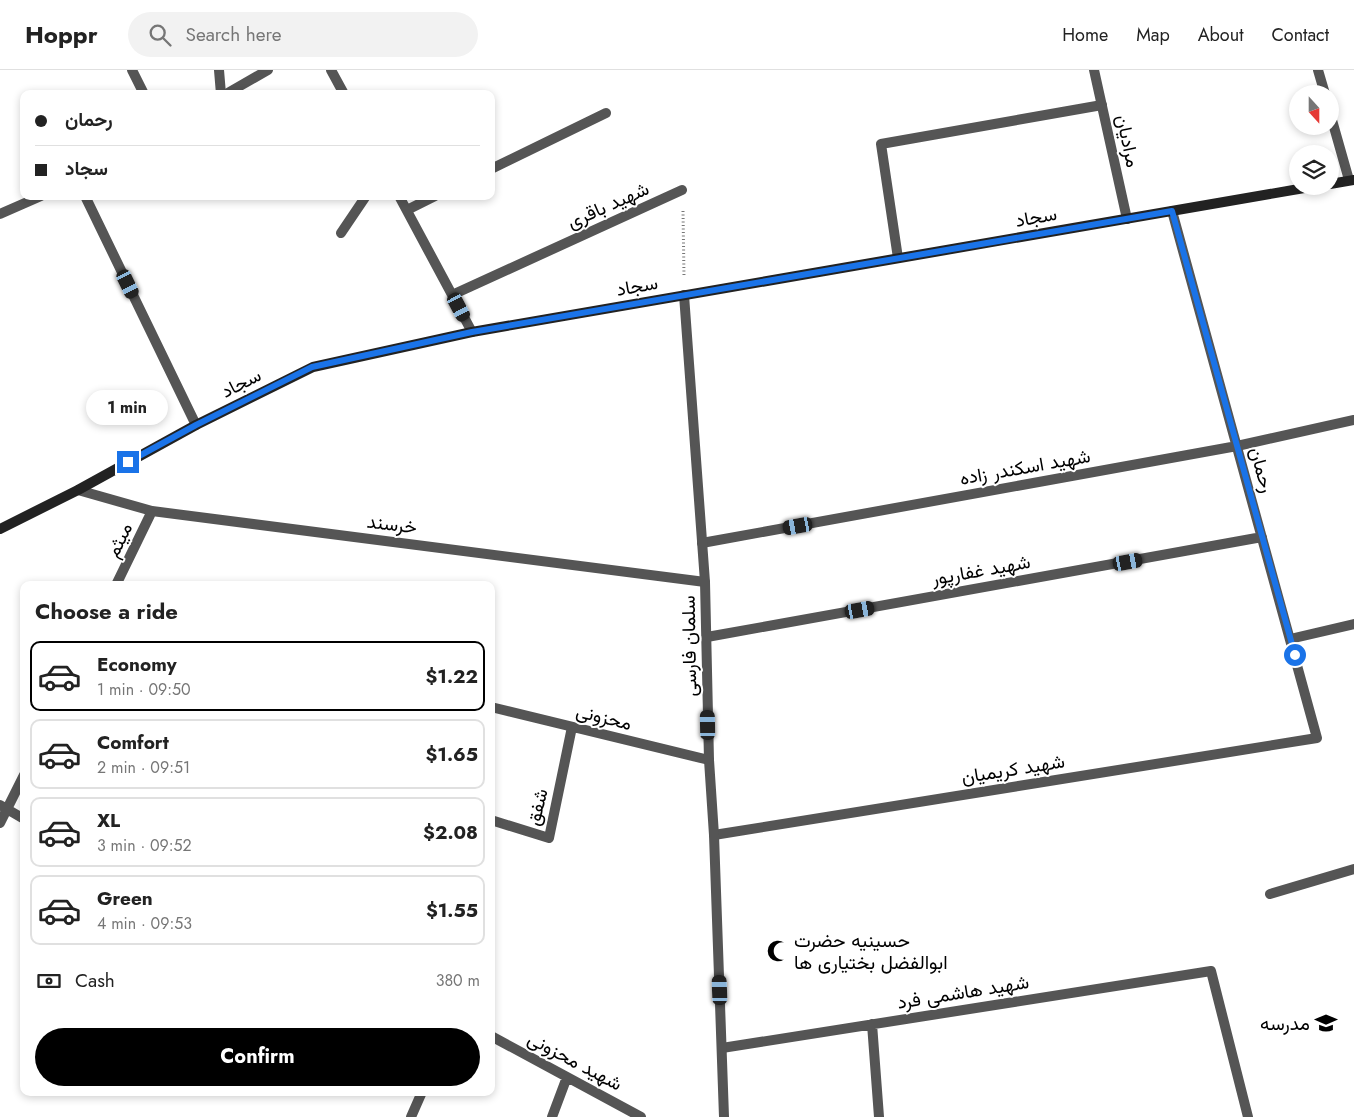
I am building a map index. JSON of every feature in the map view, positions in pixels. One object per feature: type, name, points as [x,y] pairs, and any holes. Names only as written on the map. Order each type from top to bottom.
[{"type":"street","points":[[132,70],[142,90]]},
{"type":"street","points":[[219,70],[221,90]]},
{"type":"street","points":[[233,90],[268,70]]},
{"type":"street","points":[[331,70],[342,90]]},
{"type":"street","name":"مرادیان","points":[[1094,70],[1127,219]]},
{"type":"street","points":[[1318,70],[1322,85]]},
{"type":"street","points":[[898,258],[880,144],[1102,106]]},
{"type":"street","points":[[495,167],[606,112]]},
{"type":"street","points":[[1337,135],[1352,180],[1339,182]]},
{"type":"street","name":"شهید باقری","points":[[452,295],[682,190]]},
{"type":"street","name":"سجاد","points":[[0,529],[78,490],[196,425],[312,367],[472,332],[1289,191]]},
{"type":"street","points":[[0,214],[33,200]]},
{"type":"street","points":[[87,200],[196,425]]},
{"type":"street","points":[[341,233],[363,200]]},
{"type":"street","points":[[401,200],[472,332]]},
{"type":"street","points":[[407,210],[427,200]]},
{"type":"street","name":"رحمان","points":[[1172,211],[1317,738]]},
{"type":"street","name":"سلمان فارسی","points":[[684,295],[705,582],[709,760],[714,835],[724,1117]]},
{"type":"street","name":"شهید اسکندر زاده","points":[[702,543],[1237,446],[1354,420]]},
{"type":"street","name":"خرسند","points":[[78,490],[152,511],[705,582]]},
{"type":"street","name":"میثم","points":[[118,581],[152,511]]},
{"type":"street","name":"شهید غفارپور","points":[[707,637],[1262,538]]},
{"type":"street","points":[[1290,638],[1354,624]]},
{"type":"street","name":"محزونی","points":[[495,708],[709,760]]},
{"type":"street","name":"شفق","points":[[495,821],[549,838],[572,727]]},
{"type":"street","name":"شهید کریمیان","points":[[714,835],[1317,738]]},
{"type":"street","points":[[0,823],[3,807],[20,781]]},
{"type":"street","points":[[3,807],[20,817]]},
{"type":"street","points":[[1270,894],[1354,869]]},
{"type":"street","name":"شهید هاشمی فرد","points":[[722,1048],[1211,971],[1248,1117]]},
{"type":"street","points":[[872,1024],[879,1117]]},
{"type":"street","name":"شهید محزونی","points":[[495,1038],[641,1117]]},
{"type":"street","points":[[552,1117],[567,1077]]},
{"type":"street","points":[[411,1117],[420,1096]]},
{"type":"path","points":[[682,190],[684,295]]},
{"type":"place","name":"حسینیه حضرت ابوالفضل بختیاری ها","points":[[778,951]]},
{"type":"place","name":"مدرسه","points":[[1326,1023]]},
{"type":"route","points":[[128,462],[196,425],[312,367],[472,332],[1172,211],[1295,655]]}]
